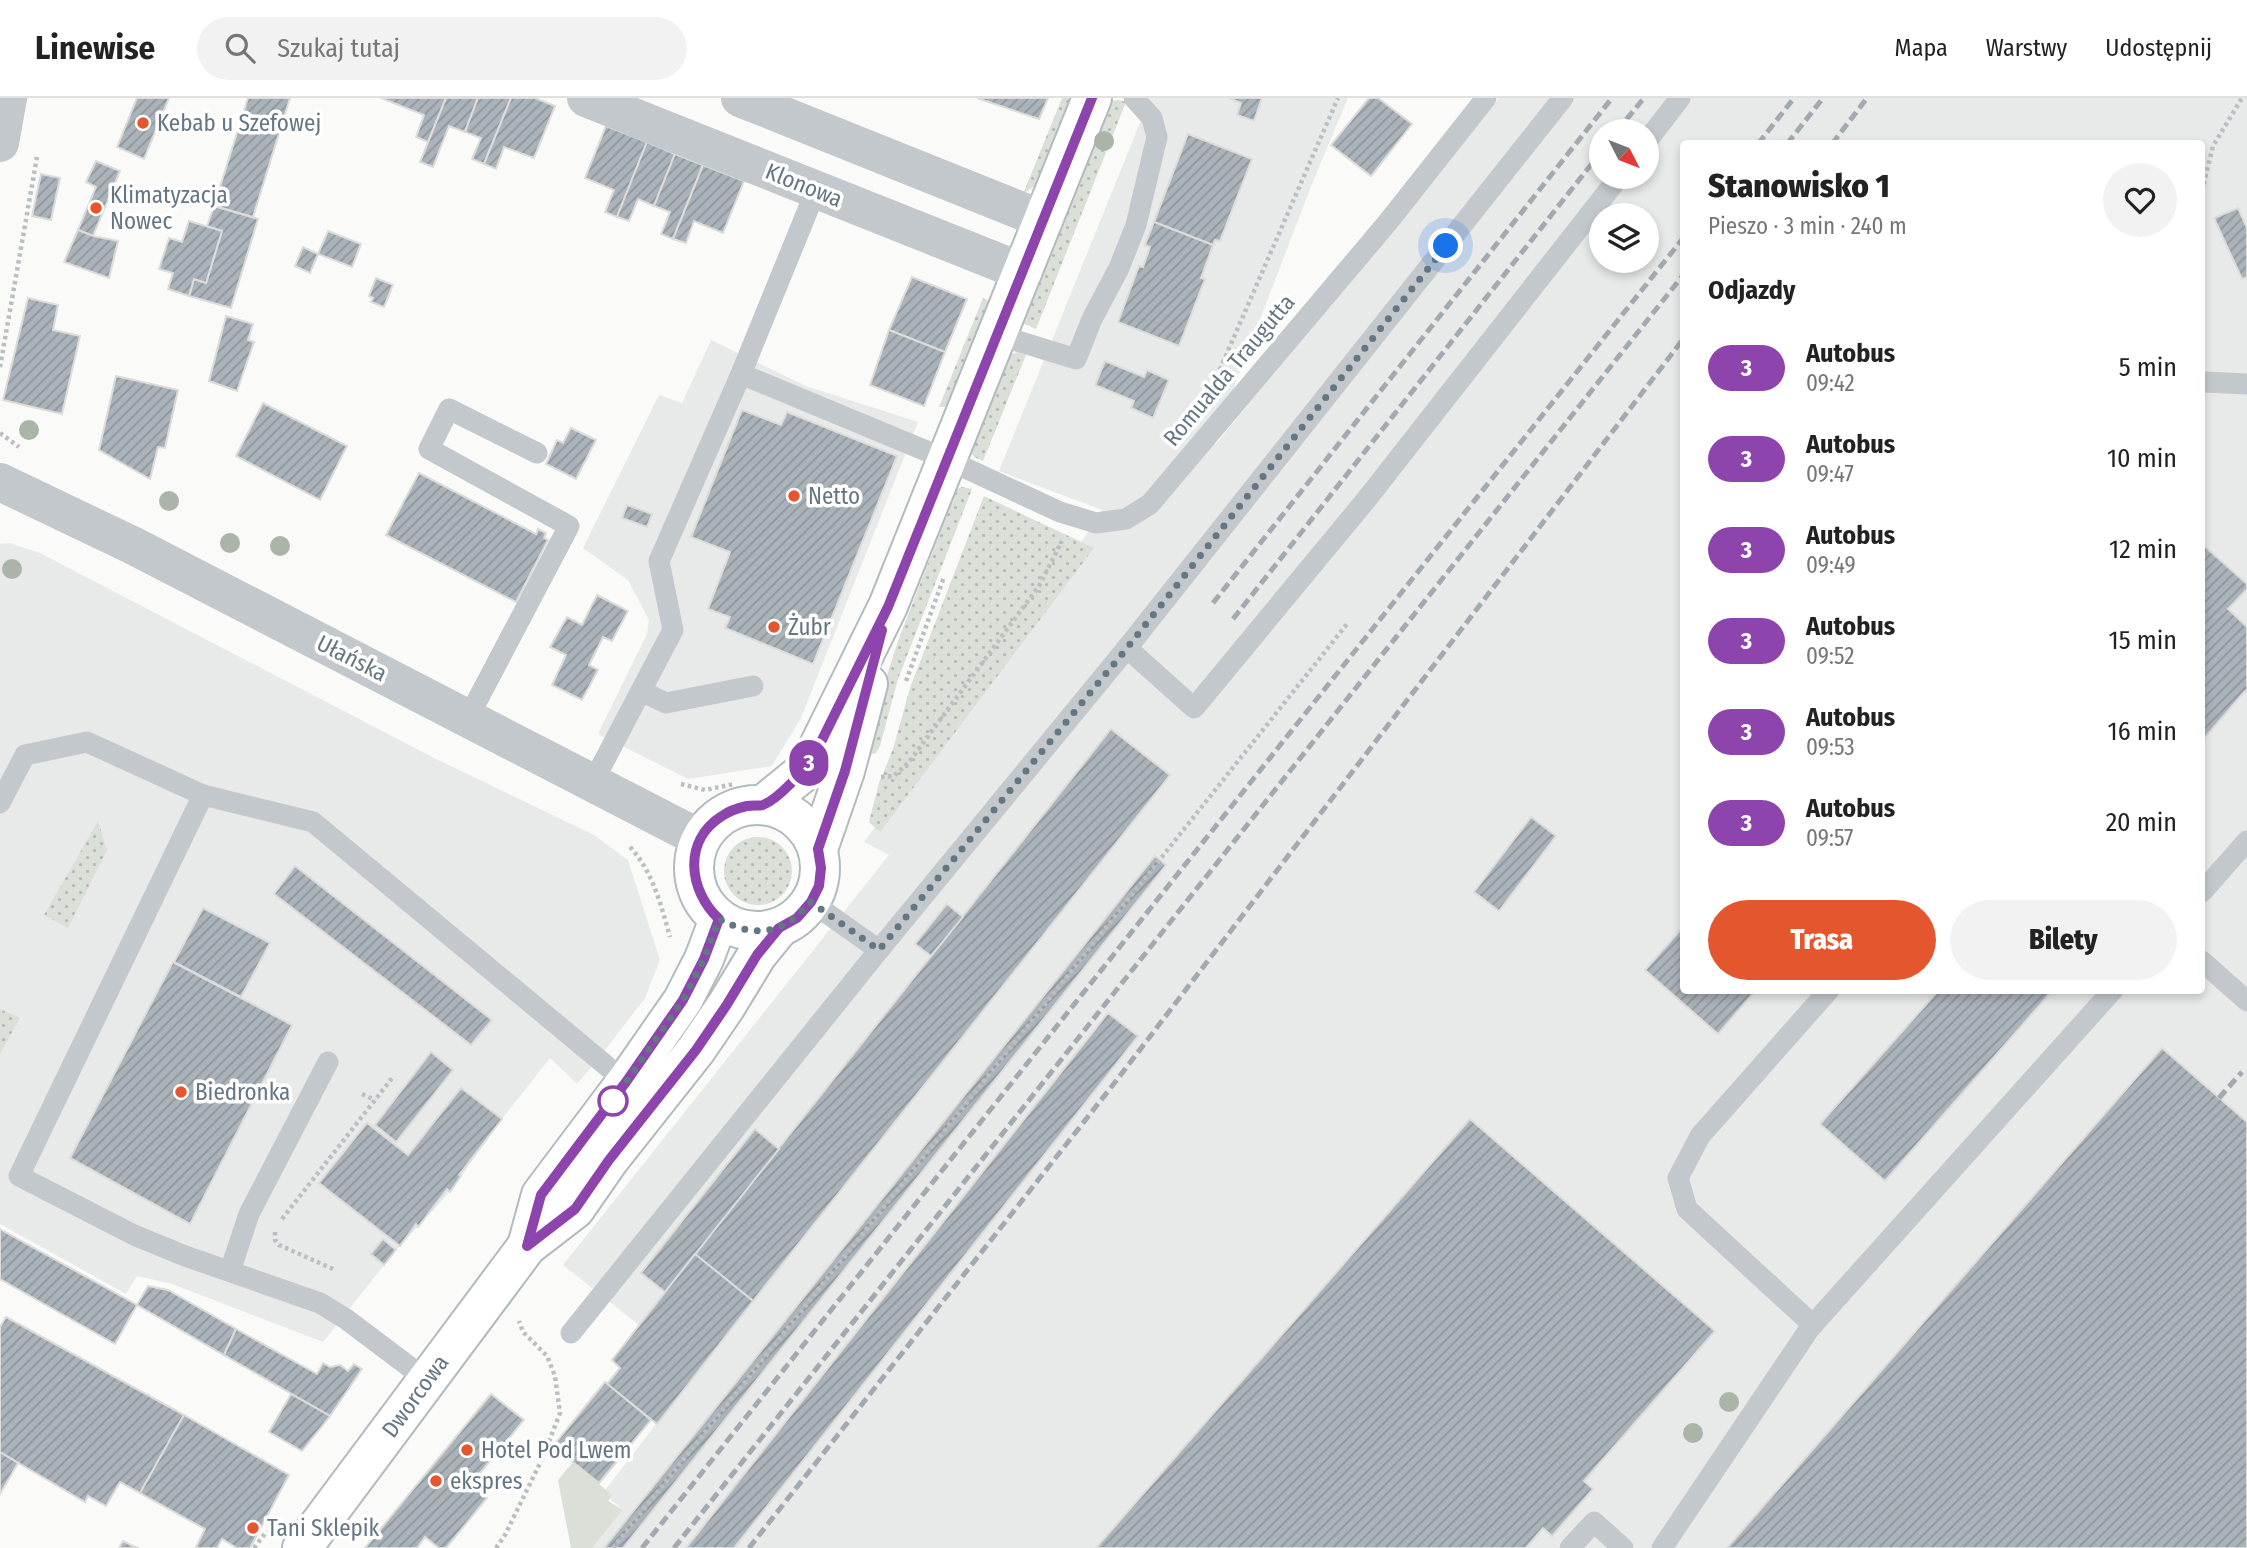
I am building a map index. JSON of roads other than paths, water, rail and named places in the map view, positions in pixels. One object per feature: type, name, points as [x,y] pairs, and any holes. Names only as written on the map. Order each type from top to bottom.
[{"type":"street","points":[[0,143],[8,98]]},
{"type":"street","name":"Klonowa","points":[[586,98],[1023,272]]},
{"type":"street","points":[[740,98],[1044,220]]},
{"type":"street","points":[[752,793],[801,775],[814,756],[888,607],[1092,98]]},
{"type":"street","name":"Ułańska","points":[[0,482],[134,545],[701,839]]},
{"type":"street","points":[[818,849],[845,771],[888,607]]},
{"type":"street","points":[[752,793],[797,819],[810,832],[818,849],[821,868],[819,886],[811,902],[797,918],[779,928],[758,932],[737,929],[708,909],[695,882],[694,867],[701,839],[720,816],[748,806],[752,793]]},
{"type":"street","name":"Dworcowa","points":[[527,1246],[541,1195],[626,1082],[683,1000],[704,959],[719,919]]},
{"type":"street","name":"Dworcowa","points":[[302,1547],[527,1246],[575,1209],[609,1160],[696,1050],[757,955],[779,928]]},
{"type":"lane","points":[[998,335],[1076,359],[1136,226],[1157,137],[1152,118],[1135,98]]},
{"type":"lane","name":"Romualda Traugutta","points":[[741,374],[948,460],[1060,512],[1096,523],[1126,519],[1150,504],[1388,222],[1486,98]]},
{"type":"lane","points":[[570,1333],[1127,648],[1563,98]]},
{"type":"lane","points":[[1659,125],[1680,98]]},
{"type":"lane","points":[[1127,648],[1194,708],[1366,500],[1610,189]]},
{"type":"lane","points":[[593,782],[673,630],[659,561],[741,374],[816,190]]},
{"type":"lane","points":[[2205,382],[2247,384]]},
{"type":"lane","points":[[468,718],[569,526],[429,449],[449,409],[537,453]]},
{"type":"lane","points":[[642,691],[666,703],[753,686]]},
{"type":"lane","points":[[0,803],[25,755],[88,742],[203,795],[313,822],[626,1082]]},
{"type":"lane","points":[[203,795],[9,1172],[134,1234],[320,1303],[346,1319],[427,1380]]},
{"type":"lane","points":[[2205,889],[2247,841]]},
{"type":"lane","points":[[811,902],[879,950]]},
{"type":"lane","points":[[2205,964],[2247,1001]]},
{"type":"lane","points":[[1814,1325],[1687,1209],[1678,1178],[1700,1136],[1825,994]]},
{"type":"lane","points":[[1662,1548],[1814,1325],[2109,994]]},
{"type":"lane","points":[[230,1271],[249,1214],[328,1062]]},
{"type":"lane","points":[[1570,1548],[1594,1522],[1623,1548]]},
{"type":"railway","points":[[1213,603],[1612,98]]},
{"type":"railway","points":[[1627,119],[1644,98]]},
{"type":"railway","points":[[1761,140],[1794,98]]},
{"type":"railway","points":[[1790,140],[1823,98]]},
{"type":"railway","points":[[1835,140],[1867,98]]},
{"type":"railway","points":[[1233,619],[1589,167]]},
{"type":"railway","points":[[642,1548],[1680,242]]},
{"type":"railway","points":[[674,1548],[1680,279]]},
{"type":"railway","points":[[749,1548],[1116,1081],[1680,343]]},
{"type":"railway","points":[[2219,1098],[2242,1072]]},
{"type":"place","name":"Kebab u Szefowej","points":[[143,123]]},
{"type":"place","name":"Klimatyzacja Nowec","points":[[96,208]]},
{"type":"place","name":"Netto","points":[[794,496]]},
{"type":"place","name":"Żubr","points":[[774,627]]},
{"type":"place","name":"Biedronka","points":[[181,1092]]},
{"type":"place","name":"Hotel Pod Lwem","points":[[467,1450]]},
{"type":"place","name":"ekspres","points":[[436,1481]]},
{"type":"place","name":"Tani Sklepik","points":[[253,1528]]}]
